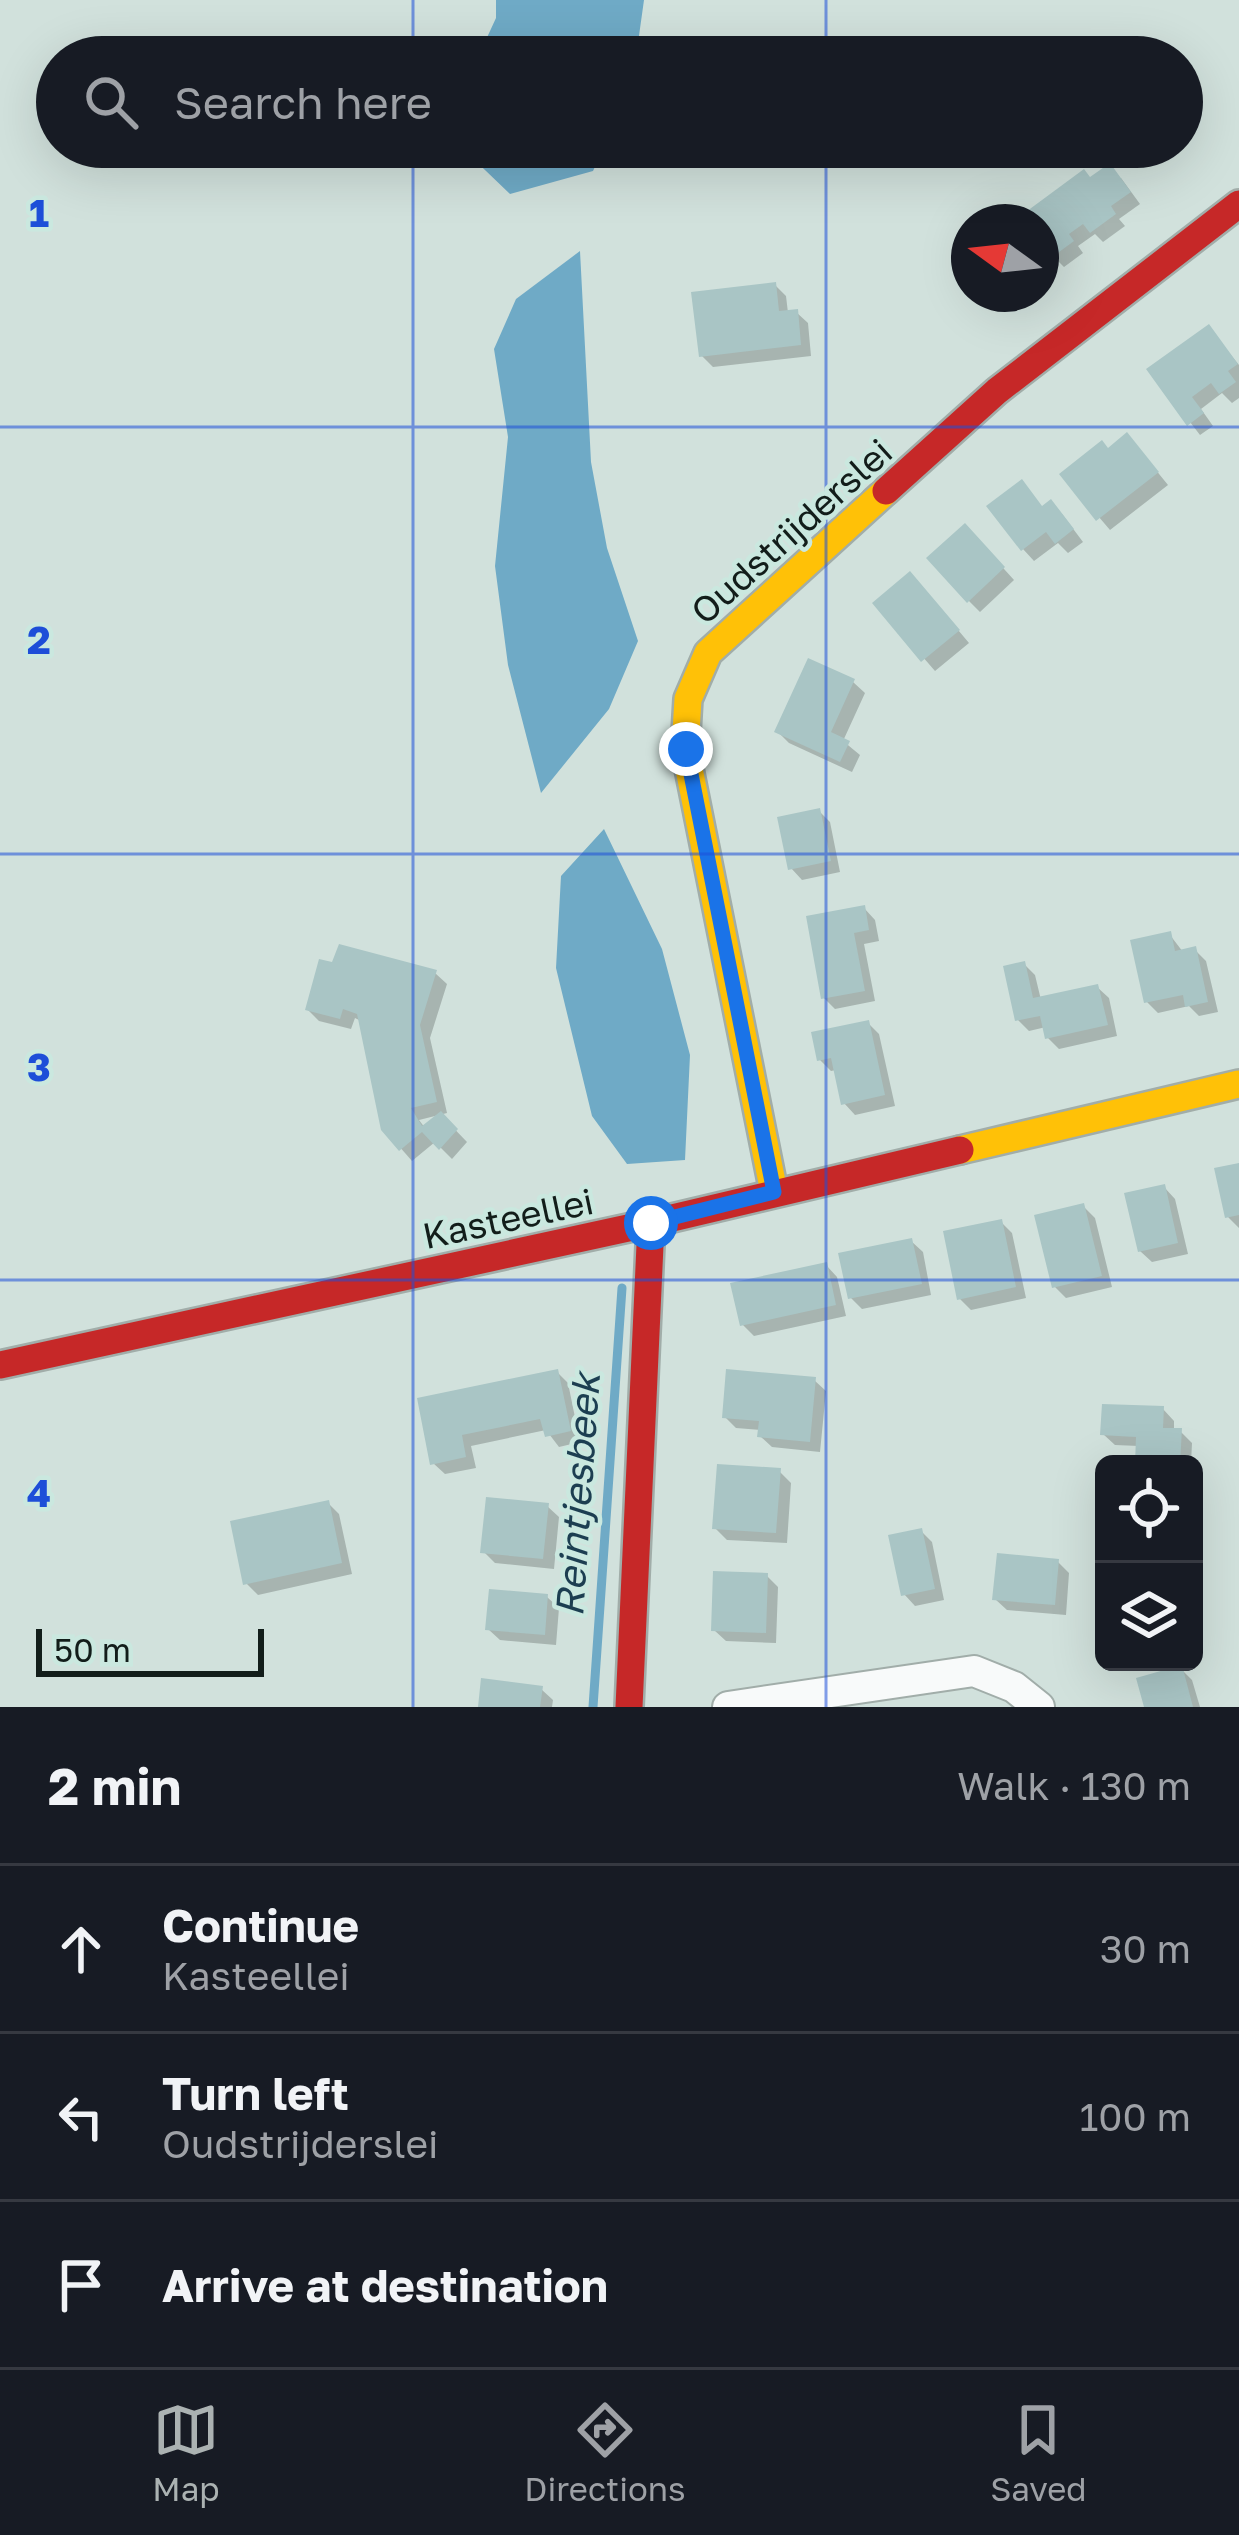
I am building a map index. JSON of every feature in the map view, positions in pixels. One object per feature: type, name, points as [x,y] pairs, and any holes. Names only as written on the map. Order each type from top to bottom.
[{"type":"street","name":"Oudstrijderslei","points":[[774,1192],[686,749],[682,715],[694,678],[708,653],[997,391],[1239,204]]},
{"type":"street","name":"Kasteellei","points":[[0,1365],[651,1223],[1239,1084]]},
{"type":"street","points":[[629,1707],[651,1223]]},
{"type":"street","points":[[728,1707],[974,1671],[1014,1687],[1039,1707]]},
{"type":"water","points":[[496,0],[644,0],[639,36],[488,36],[496,18]]},
{"type":"water","points":[[483,168],[594,168],[593,171],[510,194]]},
{"type":"water","points":[[580,251],[591,462],[607,548],[638,641],[609,709],[541,793],[508,665],[495,566],[508,437],[494,349],[516,299]]},
{"type":"water","points":[[604,829],[662,949],[690,1055],[685,1160],[627,1164],[592,1116],[556,968],[561,876]]},
{"type":"building","points":[[1103,168],[1114,168],[1131,192],[1111,206],[1116,214],[1090,233],[1083,224],[1069,234],[1074,241],[1059,252],[1059,204],[1037,204],[1084,169],[1090,177]]},
{"type":"building","points":[[776,282],[779,311],[798,309],[801,345],[699,357],[691,292]]},
{"type":"building","points":[[1209,324],[1238,364],[1228,371],[1236,382],[1219,394],[1211,383],[1192,397],[1204,413],[1187,426],[1146,369]]},
{"type":"building","points":[[1127,432],[1159,472],[1096,521],[1059,474],[1102,440],[1108,448]]},
{"type":"building","points":[[1022,479],[1042,506],[1051,499],[1074,529],[1055,544],[1046,532],[1021,551],[986,506]]},
{"type":"building","points":[[965,523],[1005,567],[967,603],[926,558]]},
{"type":"building","points":[[910,571],[960,630],[921,662],[872,603]]},
{"type":"building","points":[[808,658],[855,679],[831,732],[850,741],[840,762],[774,732]]},
{"type":"building","points":[[820,808],[831,861],[788,870],[777,817]]},
{"type":"building","points":[[865,905],[869,930],[854,933],[865,991],[821,999],[806,916]]},
{"type":"building","points":[[1171,931],[1175,951],[1196,946],[1208,1002],[1185,1007],[1183,995],[1144,1003],[1130,940]]},
{"type":"building","points":[[339,944],[437,970],[420,1025],[437,1102],[411,1108],[422,1126],[441,1111],[458,1129],[439,1150],[422,1132],[399,1151],[381,1130],[357,1014],[343,1009],[340,1019],[305,1010],[319,959],[332,962]]},
{"type":"building","points":[[1025,961],[1033,998],[1098,984],[1108,1025],[1045,1039],[1040,1016],[1015,1021],[1003,966]]},
{"type":"building","points":[[869,1020],[885,1095],[841,1105],[831,1058],[817,1061],[811,1032]]},
{"type":"building","points":[[1239,1163],[1239,1215],[1225,1218],[1214,1168]]},
{"type":"building","points":[[1165,1184],[1178,1243],[1138,1252],[1124,1193]]},
{"type":"building","points":[[1084,1203],[1102,1276],[1052,1288],[1034,1215]]},
{"type":"building","points":[[1002,1219],[1016,1287],[957,1300],[943,1231]]},
{"type":"building","points":[[912,1238],[922,1284],[848,1299],[838,1253]]},
{"type":"building","points":[[827,1262],[836,1305],[740,1326],[730,1283]]},
{"type":"building","points":[[558,1369],[571,1431],[545,1437],[540,1419],[462,1435],[466,1457],[430,1465],[417,1398]]},
{"type":"building","points":[[726,1369],[816,1377],[810,1442],[757,1437],[759,1421],[722,1418]]},
{"type":"building","points":[[1102,1404],[1164,1406],[1163,1428],[1182,1428],[1180,1455],[1135,1455],[1136,1437],[1100,1435]]},
{"type":"building","points":[[717,1464],[781,1468],[776,1533],[712,1529]]},
{"type":"building","points":[[486,1497],[549,1503],[543,1559],[480,1553]]},
{"type":"building","points":[[329,1500],[342,1563],[243,1585],[230,1521]]},
{"type":"building","points":[[922,1528],[935,1589],[901,1596],[888,1535]]},
{"type":"building","points":[[997,1553],[1059,1559],[1055,1605],[992,1600]]},
{"type":"building","points":[[713,1571],[768,1573],[766,1633],[711,1631]]},
{"type":"building","points":[[489,1589],[548,1594],[545,1635],[485,1630]]},
{"type":"building","points":[[1184,1671],[1193,1707],[1144,1707],[1136,1678]]},
{"type":"building","points":[[481,1678],[543,1686],[540,1707],[478,1707]]},
{"type":"waterway","name":"Reintjesbeek","points":[[593,1707],[622,1288]]},
{"type":"traffic: slow","points":[[774,1192],[685,749],[688,699],[708,653],[886,491]]},
{"type":"traffic: slow","points":[[960,1150],[1239,1084]]},
{"type":"traffic: jam","points":[[886,491],[997,391],[1239,204]]},
{"type":"traffic: jam","points":[[0,1365],[651,1223],[960,1150]]},
{"type":"traffic: jam","points":[[629,1707],[651,1223]]},
{"type":"route","points":[[651,1223],[774,1192],[686,749]]}]
